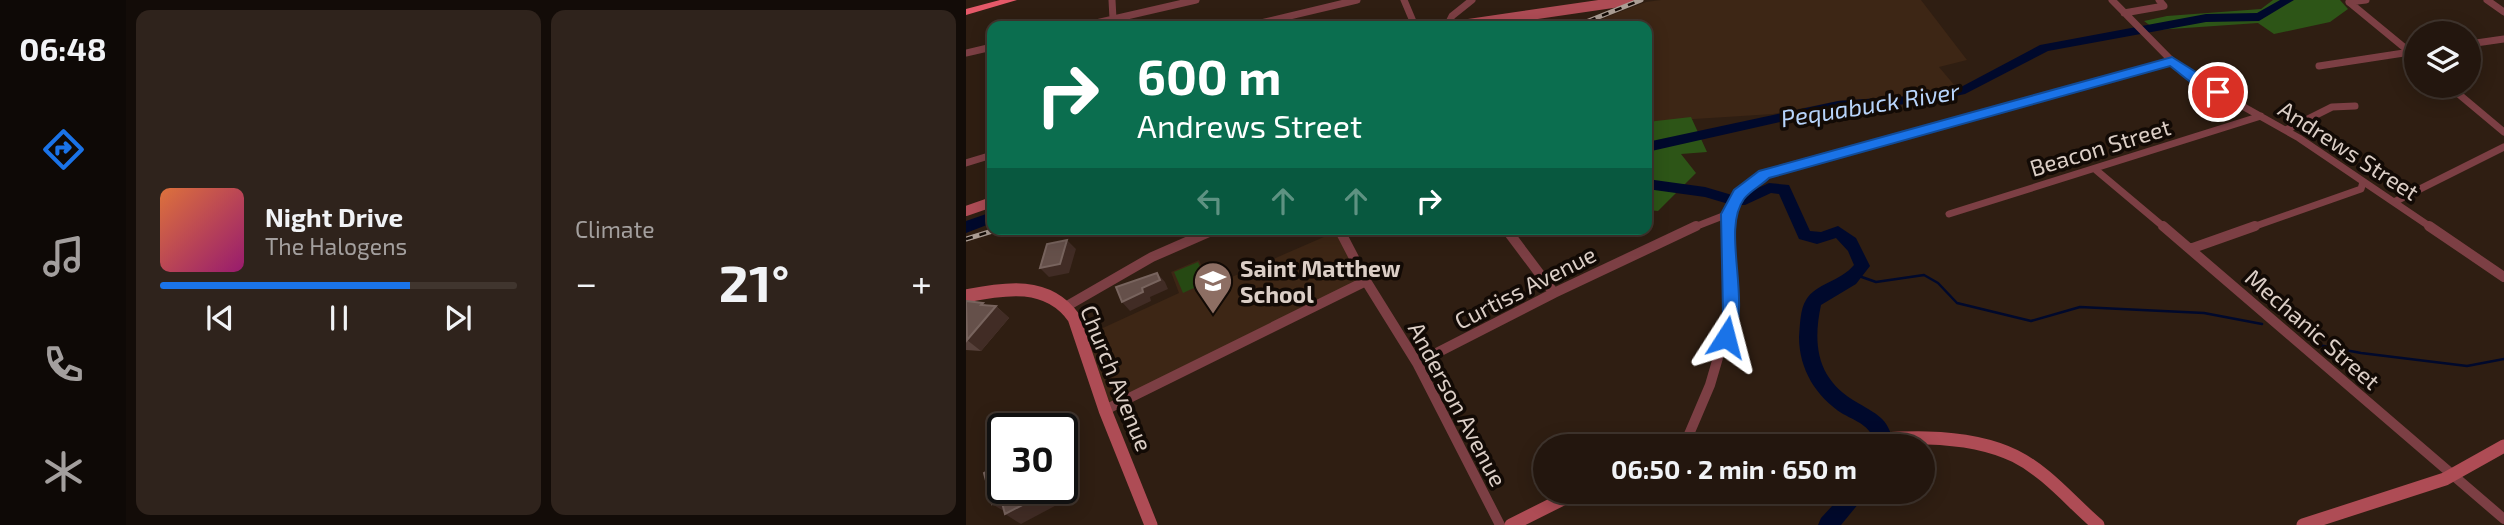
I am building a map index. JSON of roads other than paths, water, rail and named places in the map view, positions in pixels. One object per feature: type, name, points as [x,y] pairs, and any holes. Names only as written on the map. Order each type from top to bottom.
[{"type":"highway","points":[[966,6],[989,0]]},
{"type":"highway","points":[[966,12],[1012,0]]},
{"type":"main road","points":[[1489,21],[1633,0]]},
{"type":"main road","points":[[966,211],[987,204]]},
{"type":"main road","name":"Church Avenue","points":[[966,296],[1016,289],[1038,291],[1067,306],[1074,318],[1105,410],[1151,525]]},
{"type":"main road","points":[[1935,440],[1980,443],[2013,456],[2053,482],[2098,525]]},
{"type":"main road","points":[[2303,525],[2454,474],[2504,446]]},
{"type":"main road","points":[[1511,525],[1553,504]]},
{"type":"street","points":[[1112,0],[1113,19]]},
{"type":"street","points":[[1104,21],[1196,0]]},
{"type":"street","points":[[1269,21],[1357,0]]},
{"type":"street","points":[[1404,0],[1413,21]]},
{"type":"street","points":[[1450,21],[1472,0]]},
{"type":"street","name":"Andrews Street","points":[[2112,0],[2172,61],[2196,80],[2286,130],[2504,277]]},
{"type":"street","points":[[2366,0],[2349,2],[2404,45]]},
{"type":"street","points":[[2487,0],[2504,12]]},
{"type":"street","points":[[2124,13],[2162,3]]},
{"type":"street","points":[[2481,42],[2504,39]]},
{"type":"street","points":[[966,53],[987,48]]},
{"type":"street","points":[[2319,66],[2404,53]]},
{"type":"street","points":[[1689,434],[1710,385],[1731,313],[1731,209],[1739,194],[1753,181],[1782,169],[2172,61]]},
{"type":"street","points":[[2464,98],[2504,131]]},
{"type":"street","points":[[2286,130],[2332,107],[2355,106]]},
{"type":"street","name":"Beacon Street","points":[[1949,214],[2262,116]]},
{"type":"street","points":[[2394,202],[2504,147]]},
{"type":"street","points":[[966,163],[987,157]]},
{"type":"street","name":"Mechanic Street","points":[[2096,170],[2504,519]]},
{"type":"street","points":[[2190,249],[2361,189],[2363,182]]},
{"type":"street","name":"Curtiss Avenue","points":[[1417,363],[1554,293],[1731,209]]},
{"type":"street","points":[[1067,306],[1152,257],[1202,235]]},
{"type":"street","name":"Anderson Avenue","points":[[1342,235],[1417,363],[1500,525]]},
{"type":"street","points":[[1510,235],[1554,293]]},
{"type":"street","points":[[1105,410],[1367,281]]},
{"type":"waterway","name":"Pequabuck River","points":[[1652,146],[1838,105],[1923,99],[1965,90],[2044,48],[2206,18],[2259,17],[2288,0]]},
{"type":"waterway","points":[[1652,185],[1705,192],[1732,200],[1745,200],[1769,188],[1784,189],[1804,235],[1817,238],[1838,232],[1851,242],[1862,266],[1850,280],[1813,302],[1808,332],[1810,358],[1813,370],[1829,393],[1870,418],[1882,434]]},
{"type":"waterway","name":"Pequabuck River","points":[[966,227],[987,219]]},
{"type":"waterway","points":[[1856,275],[1876,282],[1924,275],[1938,283],[1957,303],[2031,321],[2080,307],[2204,313],[2262,324]]},
{"type":"waterway","points":[[2313,344],[2361,353],[2467,366],[2504,359]]},
{"type":"waterway","points":[[1828,525],[1847,504]]},
{"type":"railway","points":[[1588,21],[1641,0]]},
{"type":"railway","points":[[966,239],[987,233]]},
{"type":"place","name":"Saint Matthew School","points":[[1213,315]]}]
